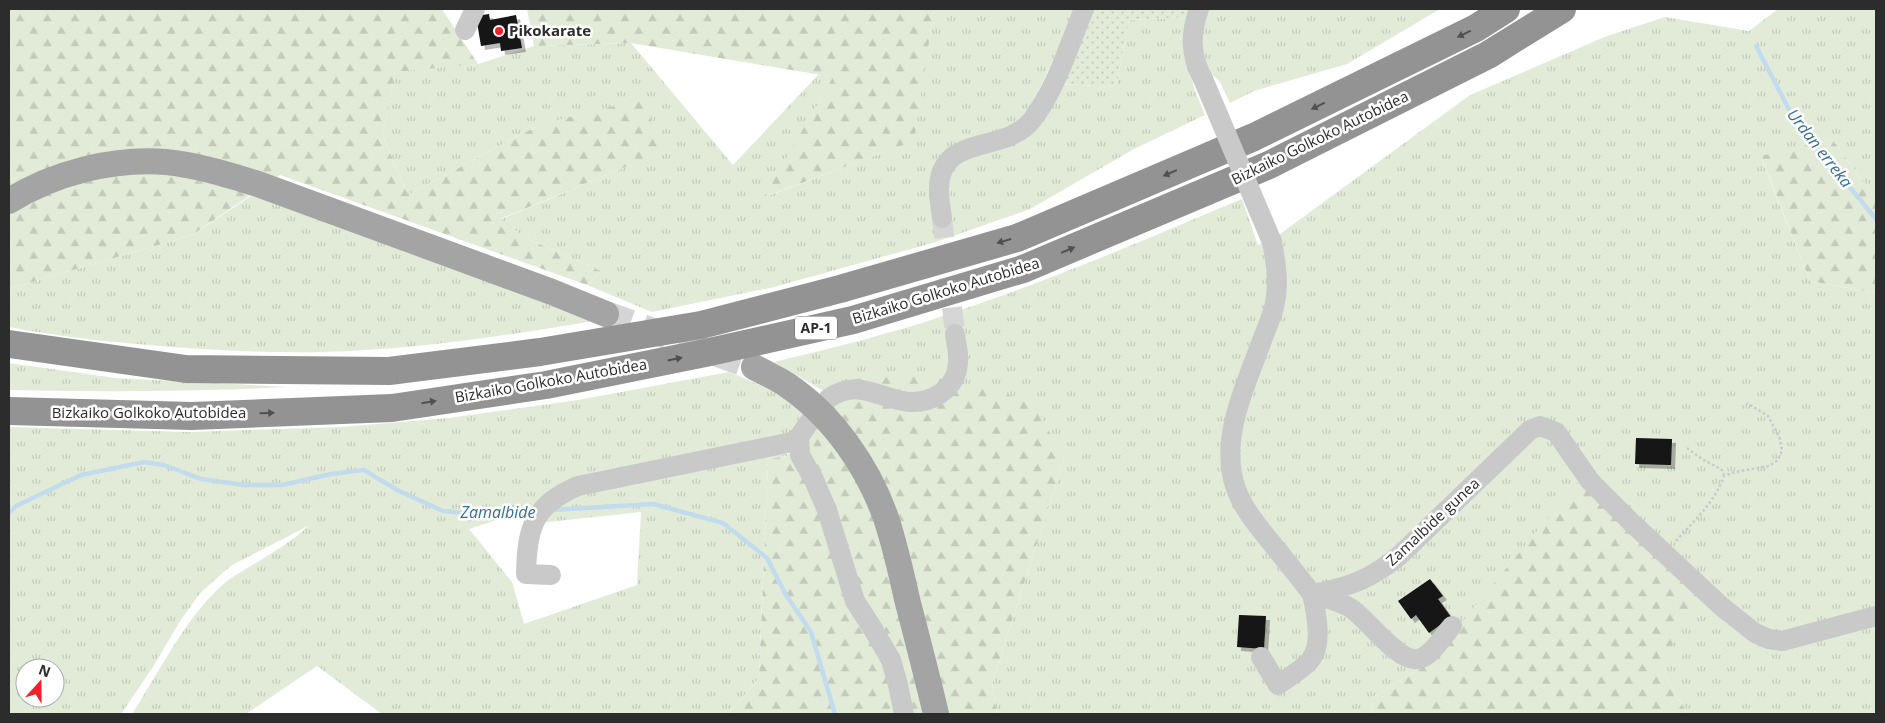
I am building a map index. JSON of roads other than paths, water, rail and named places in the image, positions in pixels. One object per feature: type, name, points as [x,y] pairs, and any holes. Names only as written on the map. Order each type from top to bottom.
[{"type":"highway","name":"Bizkaiko Golkoko Autobidea","points":[[9,344],[186,369],[389,371],[540,352],[701,324],[840,289],[1017,238],[1254,137],[1476,28],[1506,9]]},
{"type":"highway","name":"Bizkaiko Golkoko Autobidea","points":[[9,411],[192,416],[392,408],[546,385],[705,353],[852,320],[1023,270],[1269,165],[1488,55],[1562,9]]},
{"type":"main road","points":[[9,201],[57,177],[110,164],[166,162],[190,166],[258,184],[552,292],[606,314]]},
{"type":"main road","points":[[754,367],[788,385],[814,406],[850,449],[877,494],[898,560],[936,714]]},
{"type":"street","points":[[465,30],[475,9]]},
{"type":"street","points":[[942,218],[939,190],[945,166],[952,157],[962,150],[1006,138],[1022,130],[1032,120],[1065,57],[1084,9]]},
{"type":"street","points":[[1199,9],[1192,35],[1192,50],[1196,65],[1272,242],[1277,269],[1275,304],[1240,401],[1232,429],[1230,452],[1232,473],[1236,491],[1258,526],[1312,594],[1318,623],[1317,642],[1312,658],[1278,685],[1261,657]]},
{"type":"street","points":[[829,398],[839,391],[863,389],[905,402],[930,400],[948,387],[956,374],[958,362],[955,334]]},
{"type":"street","points":[[552,575],[526,574],[526,552],[531,529],[540,511],[559,494],[578,486],[792,442],[799,437],[813,417]]},
{"type":"street","name":"Zamalbide gunea","points":[[1312,594],[1339,589],[1361,581],[1380,571],[1399,556],[1530,430],[1540,426],[1556,432],[1590,481],[1721,606],[1755,634],[1782,641],[1876,616]]},
{"type":"street","points":[[799,437],[800,455],[814,480],[827,510],[855,601],[891,660],[904,714]]},
{"type":"street","points":[[1312,594],[1351,608],[1398,653],[1408,659],[1417,660],[1426,656],[1452,626]]},
{"type":"waterway","name":"Urdan erreka","points":[[1756,46],[1795,121],[1876,219]]},
{"type":"waterway","name":"Zamalbide","points":[[9,513],[16,506],[81,475],[144,462],[164,465],[201,479],[244,485],[282,485],[331,474],[364,470],[399,491],[443,511],[483,515],[534,511]]},
{"type":"waterway","name":"Zamalbide","points":[[551,510],[653,504],[723,523],[767,558],[786,595],[811,632],[835,714]]},
{"type":"tunnel","points":[[942,218],[955,334]]},
{"type":"tunnel","points":[[606,314],[754,367]]},
{"type":"place","name":"Pikokarate","points":[[499,31]]}]
